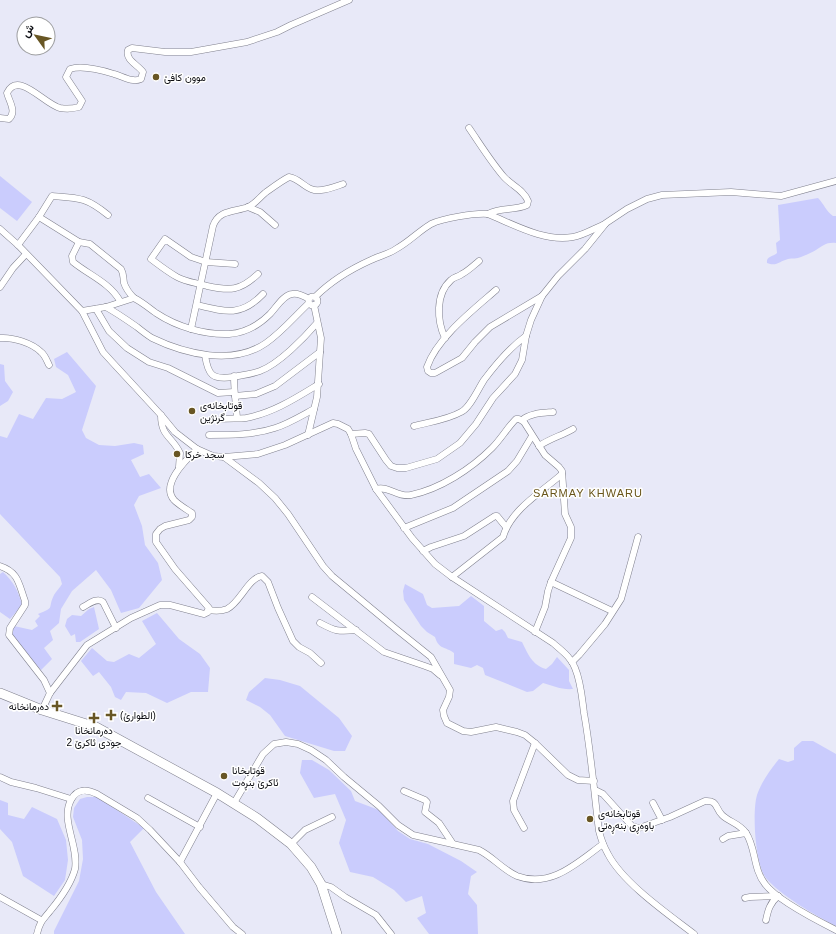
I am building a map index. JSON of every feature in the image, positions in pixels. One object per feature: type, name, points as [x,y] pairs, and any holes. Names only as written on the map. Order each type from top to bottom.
[{"type":"street","points":[[0,118],[9,118],[12,116],[13,112],[7,93],[9,88],[13,85],[18,84],[25,86],[48,103],[59,108],[79,107],[82,101],[66,77],[70,69],[75,67],[93,69],[138,80],[141,79],[143,72],[128,57],[128,50],[132,48],[165,52],[185,52],[240,44],[277,32],[349,0]]},
{"type":"street","points":[[469,128],[500,173],[523,193],[528,201],[527,205],[521,208],[496,210],[488,214]]},
{"type":"street","points":[[191,329],[217,218],[230,211],[248,208],[265,193],[289,177],[294,178],[312,190],[335,187],[343,184]]},
{"type":"street","points":[[106,306],[151,337],[166,344],[204,355],[226,357],[256,349],[266,343],[312,301],[325,286],[370,261],[396,250],[432,224],[479,213],[488,214],[541,235],[557,239],[575,236],[606,223],[639,203],[662,195],[731,192],[781,196],[836,181]]},
{"type":"street","points":[[18,245],[39,217],[52,196],[81,198],[96,205],[108,215]]},
{"type":"street","points":[[248,208],[260,212],[275,225]]},
{"type":"street","points":[[39,217],[79,242],[90,244],[120,269],[123,272],[127,290],[134,298],[167,319],[191,329],[222,334],[238,333],[262,322],[289,294],[296,294],[312,301]]},
{"type":"street","points":[[351,434],[369,434],[386,460],[391,466],[397,468],[406,468],[437,459],[452,449],[468,435],[493,398],[515,374],[522,360],[526,336],[531,320],[542,296],[558,276],[585,249],[606,223]]},
{"type":"street","points":[[0,229],[18,245],[82,311],[103,352],[175,432],[197,449],[213,456],[224,457],[258,454],[285,445],[333,423],[343,426],[348,430],[376,490],[423,552],[435,564],[452,577],[553,643],[572,662],[578,678],[588,737],[599,831],[608,856],[618,870],[648,898],[694,934]]},
{"type":"street","points":[[235,264],[206,262],[191,256],[165,238],[151,259],[176,277],[189,282],[227,290],[239,287],[252,280],[258,274]]},
{"type":"street","points":[[79,242],[72,256],[73,262],[108,286],[120,301]]},
{"type":"street","points":[[0,287],[13,268],[26,254]]},
{"type":"street","points":[[445,338],[438,318],[442,296],[449,282],[479,261]]},
{"type":"street","points":[[496,290],[445,338],[429,361],[426,367],[428,371],[435,373],[462,358],[490,327],[542,296]]},
{"type":"street","points":[[197,305],[230,311],[240,310],[255,302],[263,294]]},
{"type":"street","points":[[82,311],[96,309],[134,298]]},
{"type":"street","points":[[308,435],[319,384],[321,338],[312,301]]},
{"type":"street","points":[[96,309],[109,331],[127,348],[149,362],[168,368],[218,393],[256,394],[268,390],[320,352]]},
{"type":"street","points":[[204,355],[210,374],[216,377],[223,378],[261,371],[283,357],[317,323]]},
{"type":"street","points":[[414,426],[449,417],[464,411],[484,380],[501,359],[514,344],[526,336]]},
{"type":"street","points":[[0,338],[7,337],[34,347],[42,352],[49,365]]},
{"type":"street","points":[[234,376],[237,418]]},
{"type":"street","points":[[222,419],[245,418],[269,412],[319,384]]},
{"type":"street","points":[[210,435],[245,434],[274,428],[300,417],[314,409]]},
{"type":"street","points":[[376,490],[380,488],[404,496],[409,496],[433,488],[453,478],[480,458],[492,448],[516,419],[522,420],[531,415],[553,412]]},
{"type":"street","points":[[161,415],[161,424],[164,432],[180,453],[179,468]]},
{"type":"street","points":[[522,420],[550,460],[559,467],[562,474],[565,514],[572,532],[571,538],[551,582],[545,607],[535,632]]},
{"type":"street","points":[[539,446],[551,438],[564,434],[573,429]]},
{"type":"street","points":[[404,528],[453,508],[508,471],[517,461],[532,436]]},
{"type":"street","points":[[197,449],[179,468],[170,489],[174,500],[192,513],[192,517],[189,520],[165,526],[160,529],[156,534],[156,542],[175,569],[209,608],[208,610]]},
{"type":"street","points":[[224,457],[259,483],[275,498],[288,514],[323,566],[332,576],[432,657],[447,684],[450,693],[443,710],[447,723],[463,731],[471,732],[496,727],[525,735],[568,775],[578,780],[594,781]]},
{"type":"street","points":[[452,577],[503,537],[506,527],[514,516],[538,492],[562,474]]},
{"type":"street","points":[[423,552],[431,547],[464,536],[495,516],[497,516],[506,527]]},
{"type":"street","points":[[572,662],[605,624],[621,598],[638,537]]},
{"type":"street","points":[[0,566],[7,568],[15,574],[25,601],[25,605],[10,628],[9,635],[44,680],[50,693]]},
{"type":"street","points":[[42,710],[50,693],[87,645],[131,618],[160,605],[170,605],[204,614],[208,612],[208,610],[227,609],[233,605],[258,576],[262,576],[268,582],[293,641],[321,663]]},
{"type":"street","points":[[551,582],[612,611]]},
{"type":"street","points":[[312,597],[384,652],[426,666],[433,669],[443,677]]},
{"type":"street","points":[[83,607],[98,599],[101,600],[104,602],[116,628]]},
{"type":"street","points":[[320,623],[333,630],[342,632],[356,630]]},
{"type":"street","points":[[0,693],[19,702],[96,727],[234,803],[291,844],[311,867],[321,884],[337,934]]},
{"type":"street","points":[[234,803],[263,754],[274,744],[286,742],[298,744],[311,750],[326,760],[379,806],[398,825],[413,835],[479,850],[488,854],[517,876],[535,880],[548,879],[561,873],[603,844]]},
{"type":"street","points":[[524,828],[514,810],[513,801],[535,743]]},
{"type":"street","points":[[0,777],[11,782],[71,799]]},
{"type":"street","points":[[37,934],[42,920],[50,912],[67,888],[74,870],[76,863],[75,846],[68,822],[68,807],[71,799],[79,791],[84,790],[97,794],[143,823],[180,862],[199,888],[233,927],[242,934]]},
{"type":"street","points":[[595,790],[603,794],[632,826],[636,828],[646,827],[693,805],[710,800],[717,806],[722,816],[741,827],[746,833],[751,843],[757,870],[765,885],[790,904],[836,930]]},
{"type":"street","points":[[404,791],[427,802],[425,812],[439,823],[453,844]]},
{"type":"street","points":[[180,862],[217,793]]},
{"type":"street","points":[[148,798],[200,826]]},
{"type":"street","points":[[653,803],[662,820]]},
{"type":"street","points":[[291,844],[305,830],[332,817]]},
{"type":"street","points":[[723,839],[728,836],[746,833]]},
{"type":"street","points":[[321,884],[331,887],[376,915],[391,934]]},
{"type":"street","points":[[745,898],[778,896]]},
{"type":"street","points":[[766,920],[769,907],[778,896]]},
{"type":"street","points":[[0,898],[42,920]]},
{"type":"shaded area","points":[[0,176],[32,202],[17,221],[0,208]]},
{"type":"shaded area","points":[[818,198],[833,216],[836,216],[836,243],[827,244],[799,258],[788,259],[775,264],[767,263],[769,258],[777,253],[776,243],[780,240],[778,205]]},
{"type":"shaded area","points":[[67,352],[96,386],[82,430],[86,438],[99,445],[115,446],[134,443],[143,445],[144,454],[131,460],[140,477],[149,474],[161,488],[139,496],[134,505],[142,526],[145,545],[158,563],[162,580],[139,608],[121,613],[111,590],[96,570],[72,591],[61,609],[59,623],[50,631],[53,640],[44,648],[52,659],[41,670],[17,644],[12,634],[14,626],[32,630],[38,626],[35,621],[40,616],[38,614],[49,609],[54,595],[62,584],[60,577],[0,514],[0,436],[7,438],[19,414],[33,419],[46,398],[62,399],[76,392],[68,375],[56,367],[54,359]]},
{"type":"shaded area","points":[[0,364],[4,365],[5,381],[13,392],[8,401],[0,406]]},
{"type":"shaded area","points":[[3,572],[15,587],[22,605],[10,619],[0,612],[0,574]]},
{"type":"shaded area","points":[[405,584],[423,594],[427,605],[432,608],[459,606],[471,596],[484,606],[484,621],[496,631],[502,629],[508,638],[522,642],[526,651],[537,665],[546,669],[557,657],[569,670],[569,681],[573,689],[561,688],[543,683],[533,691],[527,692],[485,675],[483,668],[477,665],[471,668],[454,664],[454,653],[440,646],[435,637],[421,626],[404,600],[403,591]]},
{"type":"shaded area","points":[[94,607],[99,629],[80,642],[76,642],[75,634],[71,636],[65,626],[67,619],[72,615],[81,616],[89,609]]},
{"type":"shaded area","points":[[157,613],[179,639],[200,654],[210,668],[208,692],[191,692],[167,703],[146,693],[126,692],[121,700],[115,697],[111,687],[99,672],[93,676],[81,661],[92,648],[107,661],[114,662],[129,654],[139,658],[156,644],[142,621]]},
{"type":"shaded area","points":[[265,678],[280,680],[300,686],[339,718],[352,736],[345,751],[334,751],[285,736],[270,715],[260,707],[246,700],[249,692]]},
{"type":"shaded area","points":[[802,741],[813,741],[836,754],[836,926],[799,905],[772,885],[762,871],[759,862],[755,825],[757,795],[772,767],[779,759],[788,762],[794,760],[794,748]]},
{"type":"shaded area","points":[[302,760],[312,760],[329,770],[351,791],[355,801],[379,810],[398,831],[410,839],[428,844],[461,861],[477,872],[471,876],[468,894],[477,905],[478,934],[429,934],[417,918],[426,913],[422,896],[406,902],[394,890],[373,877],[350,872],[339,843],[346,820],[335,794],[314,798],[300,773]]},
{"type":"shaded area","points":[[97,797],[144,828],[130,842],[156,892],[185,934],[54,934],[54,931],[79,881],[83,859],[82,840],[73,817],[74,808],[80,799]]},
{"type":"shaded area","points":[[0,800],[8,803],[8,815],[24,819],[32,807],[57,819],[66,840],[68,860],[65,880],[54,896],[23,876],[12,842],[0,829]]},
{"type":"place","name":"موون کافێ","points":[[156,77]]},
{"type":"place","name":"قوتابخانەی گرنژین","points":[[192,411]]},
{"type":"place","name":"سجد خركا","points":[[177,454]]},
{"type":"place","name":"دەرمانخانە","points":[[57,706]]},
{"type":"place","name":"(الطوارئ)","points":[[111,715]]},
{"type":"place","name":"دەرمانخانا جودی ئاکرێ 2","points":[[94,718]]},
{"type":"place","name":"قوتابخانا ئاکرێ بنڕەت","points":[[224,776]]},
{"type":"place","name":"قوتابخانەی باوەڕی بنەڕەتی","points":[[590,819]]},
{"type":"district","name":"SARMAY KHWARU","points":[[588,493]]}]
